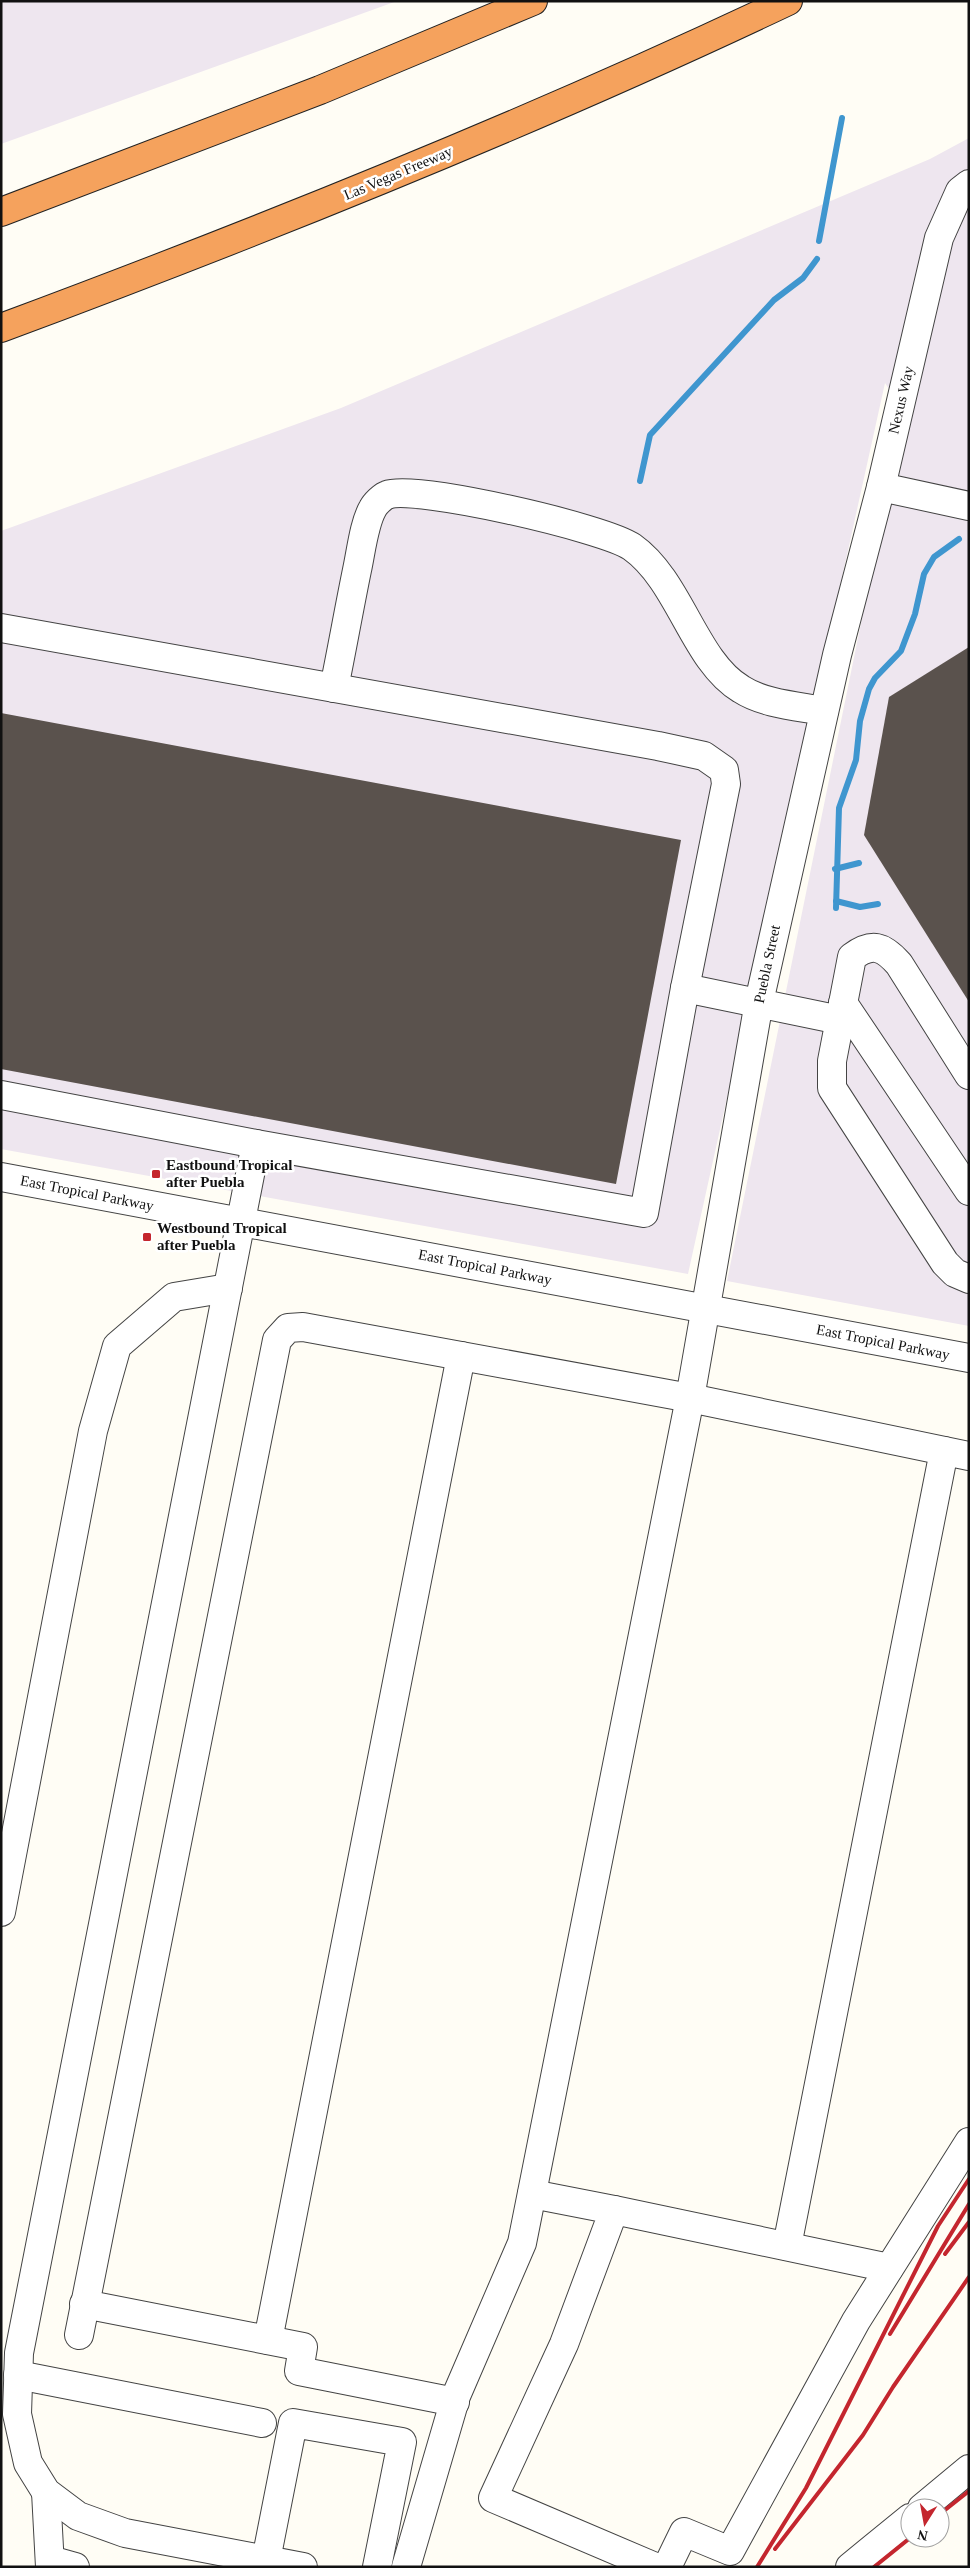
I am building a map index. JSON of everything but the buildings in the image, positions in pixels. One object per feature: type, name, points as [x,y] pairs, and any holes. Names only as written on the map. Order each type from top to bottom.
[{"type":"highway","points":[[1,212],[312,94],[533,1]]},
{"type":"highway","name":"Las Vegas Freeway","points":[[1,328],[323,205],[616,80],[788,1]]},
{"type":"highway","points":[[1,336],[136,278]]},
{"type":"street","name":"Nexus Way","points":[[846,623],[881,487],[939,238],[960,191],[969,184]]},
{"type":"street","points":[[881,487],[969,506]]},
{"type":"street","points":[[334,688],[363,542],[373,507],[386,495],[410,493],[542,516],[596,531],[632,546],[658,571],[718,671],[741,690],[771,701],[824,711]]},
{"type":"street","name":"Puebla Street","points":[[406,2567],[455,2402],[522,2243],[690,1398],[704,1308],[759,1002],[824,711],[846,623]]},
{"type":"street","points":[[1,628],[658,746],[704,756],[724,770],[726,784],[685,988],[644,1213],[256,1144],[1,1095]]},
{"type":"street","points":[[969,1075],[899,964],[889,953],[876,947],[862,950],[852,957],[831,1075],[832,1088],[945,1263],[955,1273],[969,1279]]},
{"type":"street","points":[[685,988],[759,1002],[842,1011],[969,1192]]},
{"type":"street","points":[[58,2564],[46,2492],[28,2462],[17,2414],[22,2334],[256,1144]]},
{"type":"street","name":"East Tropical Parkway","points":[[1,1177],[969,1358]]},
{"type":"street","points":[[1,1912],[93,1431],[117,1346],[174,1297],[228,1288]]},
{"type":"street","points":[[79,2335],[277,1340],[288,1328],[303,1327],[690,1398],[956,1454],[787,2246]]},
{"type":"street","points":[[268,2340],[460,1356]]},
{"type":"street","points":[[667,2567],[684,2532],[730,2551],[856,2321],[969,2142]]},
{"type":"street","points":[[532,2194],[889,2268]]},
{"type":"street","points":[[614,2210],[564,2344],[493,2498],[655,2567]]},
{"type":"street","points":[[84,2304],[304,2347],[299,2372],[455,2402]]},
{"type":"street","points":[[18,2375],[262,2423]]},
{"type":"street","points":[[266,2560],[293,2422],[402,2442],[377,2567]]},
{"type":"street","points":[[934,2498],[969,2469]]},
{"type":"street","points":[[46,2492],[78,2516],[125,2533],[303,2567]]},
{"type":"street","points":[[850,2567],[900,2526]]},
{"type":"shaded area","points":[[1,1],[397,1],[1,144]]},
{"type":"shaded area","points":[[969,138],[969,1326],[727,1281],[904,412],[885,383],[688,1274],[1,1149],[1,531],[341,408],[930,159]]},
{"type":"waterway","points":[[819,241],[842,118]]},
{"type":"waterway","points":[[640,481],[650,435],[774,300],[803,278],[817,259]]},
{"type":"waterway","points":[[836,908],[839,808],[856,760],[860,721],[869,689],[875,678],[901,651],[915,614],[924,574],[934,557],[959,539]]},
{"type":"waterway","points":[[835,869],[859,863]]},
{"type":"waterway","points":[[836,901],[860,907],[878,904]]},
{"type":"railway","points":[[757,2567],[806,2488],[938,2226],[969,2179]]},
{"type":"railway","points":[[890,2334],[969,2204]]},
{"type":"railway","points":[[945,2254],[969,2222]]},
{"type":"railway","points":[[775,2549],[863,2435],[893,2387],[969,2277]]},
{"type":"railway","points":[[950,2506],[969,2491]]},
{"type":"railway","points":[[874,2567],[900,2546]]},
{"type":"place","name":"Eastbound Tropical after Puebla","points":[[156,1174]]},
{"type":"place","name":"Westbound Tropical after Puebla","points":[[147,1237]]}]
